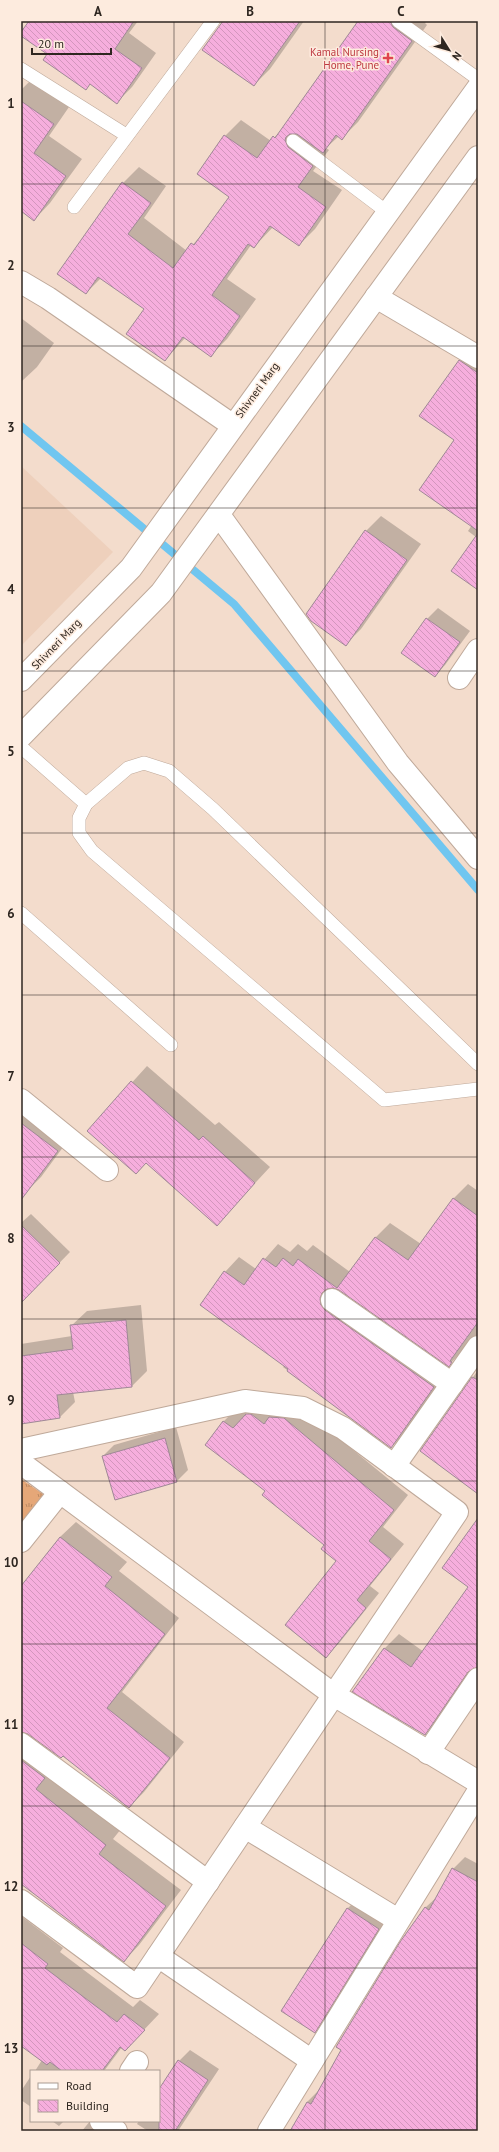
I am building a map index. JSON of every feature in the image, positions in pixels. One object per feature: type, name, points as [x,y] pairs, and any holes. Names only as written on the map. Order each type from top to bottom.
[{"type":"street","name":"Shivneri Marg","points":[[21,680],[131,568],[232,425],[478,88]]},
{"type":"street","points":[[21,736],[161,593],[478,157]]},
{"type":"street","points":[[21,282],[48,298],[232,425]]},
{"type":"street","points":[[376,297],[478,357]]},
{"type":"street","points":[[219,514],[398,764],[478,858]]},
{"type":"street","points":[[459,678],[478,650]]},
{"type":"street","points":[[21,1100],[107,1170]]},
{"type":"street","points":[[332,1300],[452,1384]]},
{"type":"street","points":[[394,1466],[452,1384],[475,1357]]},
{"type":"street","points":[[21,1450],[245,1401],[303,1408],[343,1428],[457,1512],[137,1987],[21,1901]]},
{"type":"street","points":[[21,1463],[334,1695],[478,1782]]},
{"type":"street","points":[[21,1540],[60,1492]]},
{"type":"street","points":[[428,1752],[478,1679]]},
{"type":"street","points":[[21,1744],[208,1882]]},
{"type":"street","points":[[268,2131],[478,1792]]},
{"type":"street","points":[[245,1827],[398,1920]]},
{"type":"street","points":[[158,1956],[312,2060]]},
{"type":"street","points":[[102,2122],[116,2131]]},
{"type":"lane","points":[[74,207],[126,135],[213,21]]},
{"type":"lane","points":[[398,21],[478,78]]},
{"type":"lane","points":[[21,69],[126,135]]},
{"type":"lane","points":[[293,141],[387,212]]},
{"type":"lane","points":[[21,747],[86,804]]},
{"type":"lane","points":[[478,1064],[213,809],[169,771],[144,763],[128,768],[86,804],[79,818],[79,833],[92,851],[384,1100],[478,1089]]},
{"type":"lane","points":[[21,913],[171,1045]]},
{"type":"shaded area","points":[[21,466],[113,552],[21,646]]},
{"type":"green space","points":[[21,1479],[46,1496],[21,1528]]},
{"type":"building","points":[[29,21],[134,21],[115,49],[142,68],[117,104],[90,84],[86,90],[43,60],[47,54],[21,36],[21,32]]},
{"type":"building","points":[[223,21],[300,21],[254,86],[202,50]]},
{"type":"building","points":[[358,21],[390,21],[393,27],[412,41],[342,140],[336,135],[323,153],[297,134],[290,134],[286,137],[285,140],[288,147],[313,166],[298,187],[326,207],[299,246],[270,226],[254,248],[248,244],[212,295],[240,316],[211,357],[183,337],[165,361],[126,334],[144,309],[98,277],[86,294],[57,274],[122,182],[151,203],[128,234],[173,268],[191,243],[194,245],[229,197],[197,174],[224,135],[257,158],[273,136],[275,138]]},
{"type":"building","points":[[21,101],[54,124],[34,153],[66,176],[34,221],[21,211]]},
{"type":"building","points":[[459,360],[478,373],[478,531],[419,490],[454,440],[419,416]]},
{"type":"building","points":[[365,530],[407,560],[346,646],[311,621],[306,614]]},
{"type":"building","points":[[478,533],[478,590],[451,571]]},
{"type":"building","points":[[426,618],[460,642],[435,677],[401,653]]},
{"type":"building","points":[[131,1081],[199,1140],[203,1136],[255,1183],[217,1226],[146,1163],[136,1174],[87,1131]]},
{"type":"building","points":[[21,1123],[58,1151],[21,1200]]},
{"type":"building","points":[[453,1198],[478,1216],[478,1322],[450,1361],[452,1362],[449,1367],[339,1290],[333,1288],[327,1289],[322,1293],[320,1299],[321,1305],[325,1310],[434,1387],[391,1448],[287,1371],[288,1369],[200,1305],[224,1271],[244,1285],[263,1258],[276,1267],[283,1258],[293,1266],[298,1259],[337,1288],[375,1237],[408,1260]]},
{"type":"building","points":[[21,1225],[60,1263],[21,1303]]},
{"type":"building","points":[[126,1320],[132,1387],[57,1395],[60,1418],[21,1424],[21,1356],[73,1349],[70,1325]]},
{"type":"building","points":[[472,1377],[478,1380],[478,1494],[420,1451]]},
{"type":"building","points":[[246,1414],[251,1414],[264,1424],[269,1417],[284,1418],[394,1510],[369,1541],[391,1559],[357,1600],[366,1608],[326,1658],[285,1625],[336,1561],[321,1549],[324,1545],[262,1495],[265,1491],[205,1445],[223,1421],[233,1428]]},
{"type":"building","points":[[165,1438],[177,1482],[115,1500],[102,1456]]},
{"type":"building","points":[[478,1518],[478,1667],[468,1672],[425,1735],[352,1692],[384,1648],[411,1667],[468,1587],[442,1568]]},
{"type":"building","points":[[60,1537],[112,1577],[105,1586],[165,1634],[107,1708],[170,1758],[129,1808],[63,1756],[61,1758],[28,1734],[21,1732],[21,1586]]},
{"type":"building","points":[[21,1760],[45,1778],[36,1789],[106,1845],[99,1854],[166,1906],[124,1962],[21,1884]]},
{"type":"building","points":[[452,1868],[478,1882],[478,2131],[290,2131],[307,2102],[311,2104],[341,2050],[336,2047],[400,1942],[425,1907],[429,1910]]},
{"type":"building","points":[[347,1908],[379,1929],[315,2033],[281,2011]]},
{"type":"building","points":[[21,1943],[48,1964],[45,1968],[117,2022],[124,2014],[145,2030],[125,2051],[120,2047],[103,2070],[61,2070],[50,2062],[47,2065],[21,2046]]},
{"type":"building","points":[[178,2060],[208,2080],[175,2131],[159,2131],[160,2087]]},
{"type":"waterway","points":[[21,426],[234,604],[478,890]]},
{"type":"place","name":"Kamal Nursing Home, Pune","points":[[388,58]]}]
